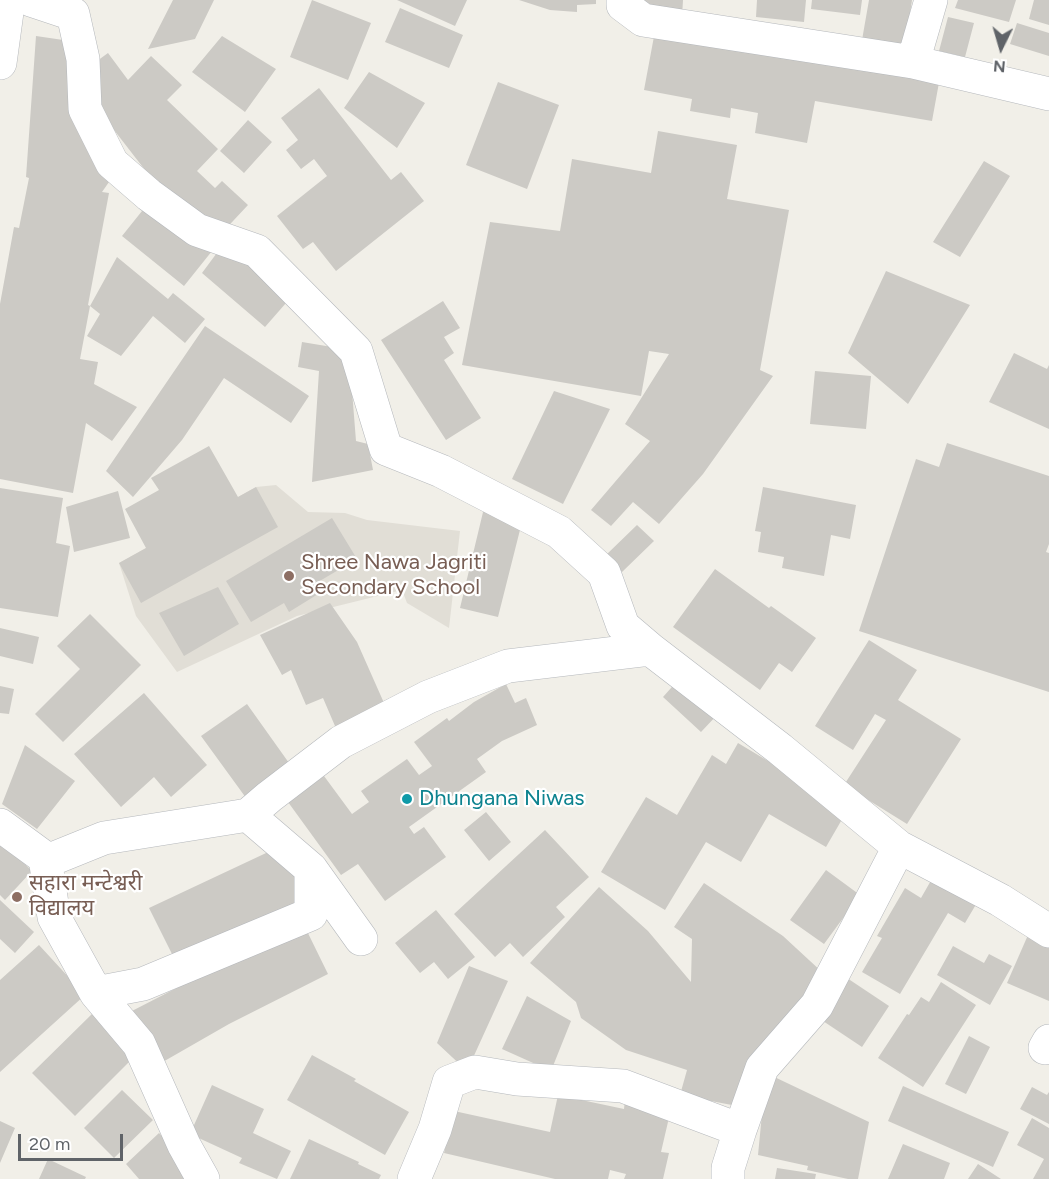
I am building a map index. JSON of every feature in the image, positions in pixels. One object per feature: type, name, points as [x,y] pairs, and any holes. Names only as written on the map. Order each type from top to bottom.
[{"type":"street","points":[[0,63],[7,12],[6,0]]},
{"type":"street","points":[[31,0],[73,14],[83,59],[85,109],[112,163],[149,195],[197,230],[257,251],[356,351],[386,449],[441,471],[559,532],[604,573],[623,626],[650,649],[780,748],[898,847],[1000,900],[1049,931]]},
{"type":"street","points":[[623,0],[623,6],[642,20],[913,62],[1049,94]]},
{"type":"street","points":[[913,62],[931,0]]},
{"type":"street","points":[[0,825],[45,858],[52,859],[104,838],[248,815],[268,797],[341,742],[428,697],[508,666],[650,649]]},
{"type":"street","points":[[248,815],[311,869],[360,939]]},
{"type":"street","points":[[728,1179],[728,1168],[762,1068],[817,1005],[898,847]]},
{"type":"street","points":[[45,858],[54,917],[96,993],[139,1044],[183,1145],[203,1179]]},
{"type":"street","points":[[96,993],[143,984],[311,914],[311,869]]},
{"type":"street","points":[[414,1179],[435,1129],[449,1082],[475,1072],[517,1079],[623,1086],[740,1130]]},
{"type":"shaded area","name":"Shree Nawa Jagriti Secondary School","points":[[276,485],[308,512],[345,513],[367,520],[460,531],[449,628],[407,603],[402,590],[297,616],[177,672],[136,616],[119,563],[256,487]]},
{"type":"building","points":[[173,0],[214,0],[195,39],[148,49]]},
{"type":"building","points":[[312,0],[371,23],[348,80],[290,57]]},
{"type":"building","points":[[397,0],[467,0],[455,26]]},
{"type":"building","points":[[519,0],[596,0],[596,4],[577,5],[577,12],[550,10]]},
{"type":"building","points":[[642,0],[683,0],[682,17],[642,15]]},
{"type":"building","points":[[757,0],[806,0],[804,22],[756,17]]},
{"type":"building","points":[[812,0],[862,0],[860,15],[811,9]]},
{"type":"building","points":[[869,0],[912,0],[905,48],[862,40]]},
{"type":"building","points":[[958,0],[1016,0],[1009,22],[955,8]]},
{"type":"building","points":[[1034,0],[1049,0],[1049,25],[1029,19]]},
{"type":"building","points":[[400,8],[463,35],[449,68],[385,42]]},
{"type":"building","points":[[948,17],[974,23],[965,57],[939,51]]},
{"type":"building","points":[[1017,23],[1049,33],[1049,56],[1010,44]]},
{"type":"building","points":[[655,31],[940,77],[932,121],[815,101],[807,143],[755,133],[758,113],[731,108],[730,118],[690,111],[692,99],[644,90]]},
{"type":"building","points":[[36,36],[70,41],[116,172],[102,192],[109,193],[80,359],[98,362],[94,384],[137,407],[112,441],[86,423],[73,493],[0,479],[0,304],[14,227],[19,228],[29,178],[26,177]]},
{"type":"building","points":[[222,36],[276,69],[245,112],[192,72]]},
{"type":"building","points":[[108,53],[128,80],[151,56],[182,85],[167,100],[218,149],[197,171],[215,188],[222,181],[248,205],[219,236],[187,218],[145,170],[97,108],[86,69]]},
{"type":"building","points":[[369,72],[425,103],[397,148],[344,108]]},
{"type":"building","points":[[498,82],[559,105],[527,189],[466,165]]},
{"type":"building","points":[[319,88],[391,180],[401,172],[424,201],[336,271],[313,242],[303,249],[277,216],[327,176],[314,159],[301,169],[286,150],[298,140],[281,118]]},
{"type":"building","points":[[248,120],[272,142],[244,173],[220,151]]},
{"type":"building","points":[[658,131],[737,145],[727,199],[789,210],[760,370],[773,376],[703,474],[659,524],[633,502],[611,526],[591,510],[650,441],[625,424],[669,354],[649,351],[641,396],[462,365],[490,222],[560,231],[572,159],[651,173]]},
{"type":"building","points":[[984,161],[1010,176],[960,257],[933,242]]},
{"type":"building","points":[[150,201],[212,251],[184,286],[122,236]]},
{"type":"building","points":[[225,242],[293,295],[265,327],[202,273]]},
{"type":"building","points":[[117,257],[168,299],[173,293],[205,319],[185,343],[153,316],[121,356],[87,336],[100,314],[90,306]]},
{"type":"building","points":[[886,271],[970,305],[908,404],[848,353]]},
{"type":"building","points":[[443,301],[460,328],[444,337],[454,353],[444,360],[481,418],[446,440],[381,340]]},
{"type":"building","points":[[205,326],[309,396],[291,423],[224,378],[182,440],[133,497],[106,471]]},
{"type":"building","points":[[302,342],[356,351],[351,378],[356,441],[368,444],[373,470],[312,482],[319,371],[298,367]]},
{"type":"building","points":[[1014,353],[1047,369],[1049,365],[1049,429],[989,402]]},
{"type":"building","points":[[815,371],[871,376],[866,429],[810,424]]},
{"type":"building","points":[[554,391],[610,409],[563,504],[512,479]]},
{"type":"building","points":[[947,443],[1049,476],[1049,544],[1046,552],[1049,553],[1049,692],[859,631],[916,459],[939,467]]},
{"type":"building","points":[[209,446],[238,497],[256,487],[278,527],[141,603],[119,563],[146,548],[125,509],[159,490],[151,478]]},
{"type":"building","points":[[763,487],[856,505],[850,539],[831,535],[824,576],[782,568],[784,557],[758,552],[761,532],[755,531]]},
{"type":"building","points":[[0,488],[63,498],[56,543],[70,546],[58,617],[0,608]]},
{"type":"building","points":[[118,491],[130,538],[74,552],[66,507]]},
{"type":"building","points":[[484,508],[523,518],[498,617],[460,608]]},
{"type":"building","points":[[332,518],[357,559],[318,582],[323,591],[289,612],[284,603],[251,622],[226,581]]},
{"type":"building","points":[[637,525],[654,541],[622,572],[606,555]]},
{"type":"building","points":[[715,569],[816,638],[792,672],[779,663],[760,690],[673,627]]},
{"type":"building","points":[[218,587],[239,624],[184,656],[159,613]]},
{"type":"building","points":[[330,603],[357,642],[388,712],[338,733],[323,698],[306,705],[291,670],[282,675],[260,635]]},
{"type":"building","points":[[90,614],[141,665],[63,742],[35,714],[80,669],[57,646]]},
{"type":"building","points":[[0,628],[39,637],[33,664],[0,656]]},
{"type":"building","points":[[869,640],[917,670],[898,700],[961,739],[907,824],[844,785],[886,720],[875,714],[853,750],[815,726]]},
{"type":"building","points":[[679,679],[718,714],[701,732],[663,697]]},
{"type":"building","points":[[506,684],[515,703],[526,698],[537,725],[502,741],[477,759],[486,772],[409,827],[414,834],[424,827],[446,857],[385,901],[358,864],[341,875],[288,802],[324,776],[352,814],[369,802],[361,791],[407,759],[419,775],[432,766],[414,742],[447,718],[449,721],[474,702]]},
{"type":"building","points":[[0,686],[14,689],[9,714],[0,713]]},
{"type":"building","points":[[144,693],[207,765],[171,797],[154,777],[121,807],[74,754]]},
{"type":"building","points":[[247,704],[294,770],[249,802],[201,736]]},
{"type":"building","points":[[738,743],[848,809],[826,847],[769,814],[741,862],[706,842],[665,910],[601,872],[646,797],[677,815],[712,755],[726,764]]},
{"type":"building","points":[[25,745],[75,781],[37,829],[2,804]]},
{"type":"building","points":[[486,812],[511,842],[489,861],[464,830]]},
{"type":"building","points":[[545,830],[589,877],[556,907],[565,917],[523,957],[510,943],[495,957],[454,914]]},
{"type":"building","points":[[0,840],[32,871],[5,900],[0,895]]},
{"type":"building","points":[[281,846],[307,899],[176,962],[149,908]]},
{"type":"building","points":[[826,870],[860,895],[824,944],[790,920]]},
{"type":"building","points":[[937,870],[981,896],[965,923],[948,913],[900,994],[862,972],[882,938],[877,936],[905,888],[921,898]]},
{"type":"building","points":[[704,883],[783,936],[822,972],[737,1106],[680,1095],[687,1070],[626,1050],[581,1018],[576,1002],[530,963],[599,887],[648,931],[691,982],[692,939],[674,927]]},
{"type":"building","points":[[0,900],[34,932],[15,953],[0,939]]},
{"type":"building","points":[[436,910],[475,957],[448,979],[434,962],[420,973],[395,943]]},
{"type":"building","points":[[303,923],[328,974],[229,1024],[161,1063],[130,1012]]},
{"type":"building","points":[[1028,935],[1049,944],[1049,1001],[1007,983]]},
{"type":"building","points":[[39,945],[85,995],[0,1072],[0,980]]},
{"type":"building","points":[[953,946],[984,963],[989,954],[1012,966],[990,1005],[937,975]]},
{"type":"building","points":[[469,966],[508,981],[467,1071],[437,1043]]},
{"type":"building","points":[[847,978],[889,1006],[862,1047],[820,1019]]},
{"type":"building","points":[[941,982],[976,1005],[923,1087],[878,1058],[921,997],[929,1002]]},
{"type":"building","points":[[527,996],[571,1021],[551,1071],[502,1049]]},
{"type":"building","points":[[93,1013],[136,1055],[75,1116],[32,1073]]},
{"type":"building","points":[[969,1036],[990,1047],[966,1094],[945,1084]]},
{"type":"building","points":[[312,1055],[409,1112],[385,1155],[287,1100]]},
{"type":"building","points":[[766,1073],[869,1122],[858,1179],[807,1170],[808,1166],[758,1155]]},
{"type":"building","points":[[212,1085],[264,1109],[253,1133],[291,1151],[277,1179],[239,1163],[242,1158],[190,1134]]},
{"type":"building","points":[[903,1086],[1009,1132],[993,1167],[888,1121]]},
{"type":"building","points":[[1032,1087],[1047,1095],[1049,1092],[1049,1124],[1020,1109]]},
{"type":"building","points":[[122,1090],[153,1120],[114,1158],[84,1128]]},
{"type":"building","points":[[558,1095],[624,1109],[625,1099],[671,1109],[661,1152],[669,1153],[663,1179],[624,1179],[626,1174],[610,1170],[608,1179],[555,1179],[444,1153],[454,1111],[550,1132]]},
{"type":"building","points":[[1032,1118],[1049,1128],[1049,1179],[1033,1179],[1044,1159],[1017,1145]]},
{"type":"building","points":[[0,1121],[15,1128],[0,1163]]},
{"type":"building","points":[[159,1133],[177,1152],[185,1179],[139,1179],[126,1164]]},
{"type":"building","points":[[309,1139],[359,1162],[358,1164],[381,1175],[379,1179],[290,1179]]},
{"type":"building","points":[[903,1144],[950,1163],[944,1179],[888,1179]]},
{"type":"building","points":[[48,1159],[86,1177],[85,1179],[39,1179]]},
{"type":"building","points":[[978,1164],[1001,1179],[968,1179]]},
{"type":"building","points":[[777,1168],[816,1174],[815,1179],[775,1179]]},
{"type":"place","name":"Shree Nawa Jagriti Secondary School","points":[[289,576]]},
{"type":"place","name":"Dhungana Niwas","points":[[407,799]]},
{"type":"place","name":"सहारा मन्टेश्वरी विद्यालय","points":[[17,897]]}]
